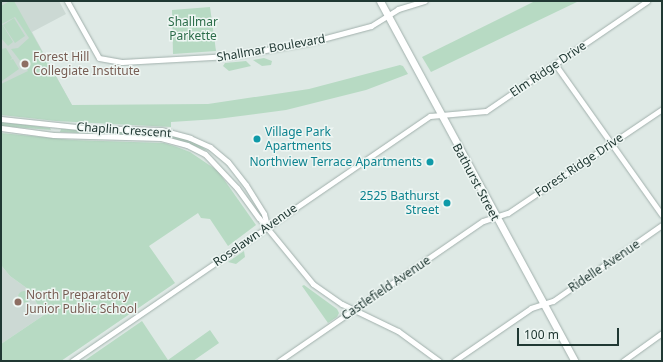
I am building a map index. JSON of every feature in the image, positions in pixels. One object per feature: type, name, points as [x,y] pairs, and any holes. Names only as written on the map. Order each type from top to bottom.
[{"type":"main road","name":"Bathurst Street","points":[[380,1],[495,216],[575,361]]},
{"type":"street","name":"Shallmar Boulevard","points":[[67,1],[95,54],[99,58],[110,62],[174,61],[266,50],[340,35],[370,26],[398,9],[425,1]]},
{"type":"street","name":"Elm Ridge Drive","points":[[440,113],[486,111],[647,1]]},
{"type":"street","points":[[555,64],[662,215]]},
{"type":"street","name":"Forest Ridge Drive","points":[[495,216],[508,213],[662,109]]},
{"type":"street","name":"Roselawn Avenue","points":[[72,361],[430,116],[440,113]]},
{"type":"street","name":"Chaplin Crescent","points":[[1,119],[55,126],[161,130],[180,134],[210,147],[228,162],[246,185],[264,214],[268,226]]},
{"type":"street","points":[[54,135],[55,126]]},
{"type":"street","name":"Chaplin Crescent","points":[[1,128],[54,135],[161,138],[187,145],[205,154],[222,170],[313,284],[324,293],[398,331],[439,361]]},
{"type":"street","name":"Castlefield Avenue","points":[[279,361],[482,221],[495,216]]},
{"type":"street","name":"Ridelle Avenue","points":[[454,361],[531,308],[553,301],[662,225]]},
{"type":"street","points":[[622,361],[662,333]]},
{"type":"shaded area","name":"Forest Hill Collegiate Institute","points":[[1,1],[59,1],[66,14],[32,32],[72,105],[1,97]]},
{"type":"shaded area","name":"North Preparatory Junior Public School","points":[[1,265],[10,276],[28,289],[44,315],[1,344]]},
{"type":"green space","points":[[10,1],[14,1],[72,105],[208,104],[309,89],[400,65],[403,66],[408,74],[366,90],[286,110],[217,119],[171,122],[171,127],[56,121],[1,115],[1,84],[28,71],[11,49],[18,48],[29,38],[15,17],[2,24],[13,42],[8,46],[1,38],[1,6]]},
{"type":"green space","points":[[535,1],[579,1],[431,72],[422,57]]},
{"type":"green space","name":"Shallmar Parkette","points":[[210,7],[216,51],[173,54],[172,10]]},
{"type":"green space","points":[[14,18],[25,36],[15,43],[3,25]]},
{"type":"green space","points":[[6,48],[12,58],[10,60],[13,59],[19,69],[2,81],[1,49]]},
{"type":"green space","points":[[264,58],[272,61],[271,65],[262,66],[253,60]]},
{"type":"green space","points":[[246,61],[251,66],[229,71],[223,66],[225,63]]},
{"type":"green space","points":[[1,122],[50,128],[51,130],[1,126]]},
{"type":"green space","points":[[61,129],[123,132],[123,135],[60,132]]},
{"type":"green space","points":[[126,132],[172,135],[196,143],[208,151],[172,138],[126,135]]},
{"type":"green space","points":[[1,133],[72,140],[164,143],[177,147],[190,152],[218,171],[256,225],[228,246],[210,219],[201,218],[198,213],[149,246],[175,283],[61,361],[1,361],[1,344],[44,315],[28,289],[10,276],[1,265]]},
{"type":"green space","points":[[244,251],[245,257],[236,264],[228,262]]},
{"type":"green space","points":[[304,285],[337,309],[339,313],[337,317],[328,323],[302,286]]},
{"type":"green space","points":[[24,291],[28,293],[30,297],[28,301],[24,303],[20,301],[18,297],[20,293]]},
{"type":"green space","points":[[142,321],[168,360],[210,330],[219,343],[193,361],[84,361]]},
{"type":"place","name":"Forest Hill Collegiate Institute","points":[[25,64]]},
{"type":"place","name":"Village Park Apartments","points":[[257,139]]},
{"type":"place","name":"Northview Terrace Apartments","points":[[430,162]]},
{"type":"place","name":"2525 Bathurst Street","points":[[447,203]]},
{"type":"place","name":"North Preparatory Junior Public School","points":[[18,302]]}]
